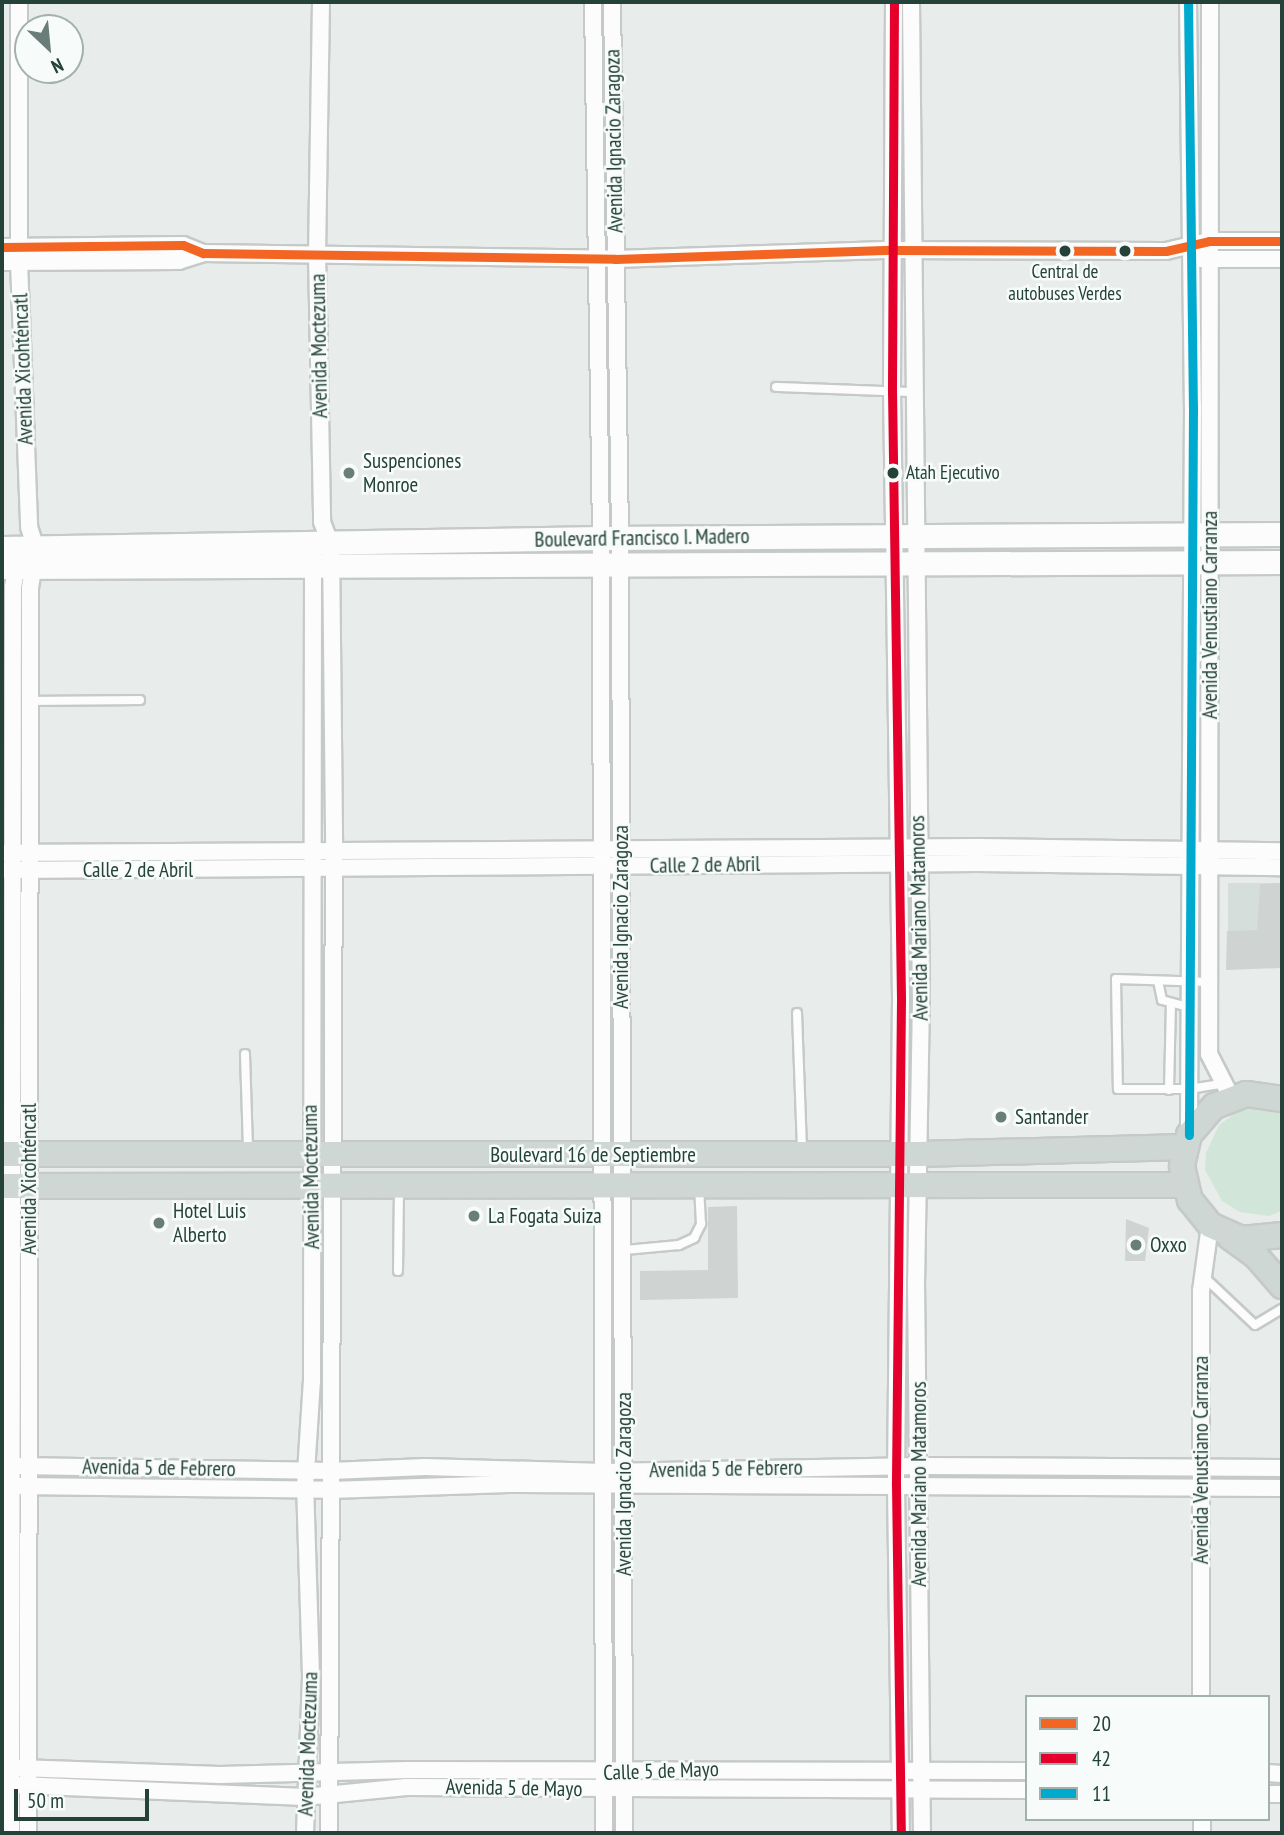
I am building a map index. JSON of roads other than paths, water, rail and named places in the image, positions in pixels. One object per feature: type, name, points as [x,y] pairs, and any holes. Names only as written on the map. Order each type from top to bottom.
[{"type":"main road","name":"Boulevard Francisco I. Madero","points":[[321,555],[611,538],[1282,534]]},
{"type":"main road","name":"Boulevard Francisco I. Madero","points":[[20,553],[321,555],[609,562],[1282,562]]},
{"type":"main road","points":[[1282,1079],[1272,1096],[1226,1091],[1187,1141],[1184,1185],[1194,1207],[1219,1230],[1255,1256],[1282,1286]]},
{"type":"main road","name":"Boulevard 16 de Septiembre","points":[[14,1154],[909,1154],[1187,1141]]},
{"type":"main road","name":"Boulevard 16 de Septiembre","points":[[14,1186],[399,1188],[613,1183],[1184,1185]]},
{"type":"main road","points":[[1219,1230],[1257,1240],[1282,1235]]},
{"type":"street","name":"Avenida Xicohténcatl","points":[[14,1154],[30,1069],[30,965],[15,870],[7,853],[13,764],[13,669],[20,553],[19,2]]},
{"type":"street","name":"Avenida Moctezuma","points":[[321,2],[317,254],[322,522],[312,666],[313,784],[310,869],[313,926],[310,1054],[321,1152],[331,1289],[329,1833]]},
{"type":"street","name":"Avenida Ignacio Zaragoza","points":[[593,2],[598,258],[597,401],[611,538]]},
{"type":"street","name":"Avenida Ignacio Zaragoza","points":[[612,2],[616,401],[600,733],[601,866],[613,1156]]},
{"type":"street","name":"Avenida Mariano Matamoros","points":[[894,2],[892,391],[905,537]]},
{"type":"street","name":"Avenida Mariano Matamoros","points":[[909,1154],[897,865],[896,666],[905,561],[912,392],[914,249],[911,2]]},
{"type":"street","name":"Avenida Venustiano Carranza","points":[[1188,2],[1191,100],[1188,251],[1193,408],[1210,716],[1209,1054],[1226,1091]]},
{"type":"street","name":"Avenida Venustiano Carranza","points":[[1201,536],[1210,407],[1210,2]]},
{"type":"street","points":[[1191,100],[1211,98]]},
{"type":"street","points":[[894,99],[912,100]]},
{"type":"street","points":[[595,105],[613,105]]},
{"type":"street","points":[[1190,156],[1210,155]]},
{"type":"street","points":[[1188,251],[1209,241],[1282,241]]},
{"type":"street","points":[[2,262],[19,254],[183,245],[204,253],[615,259],[914,249],[1188,251],[1210,259],[1282,259]]},
{"type":"street","points":[[2,247],[19,254]]},
{"type":"street","points":[[597,401],[616,401]]},
{"type":"street","points":[[1193,408],[1210,407]]},
{"type":"street","name":"Avenida Xicohténcatl","points":[[11,1833],[7,1784],[14,1768],[29,1672],[27,1582],[12,1486],[5,1466],[9,1391],[6,1296],[14,1186],[12,964],[15,870],[30,852],[30,670],[20,553]]},
{"type":"street","name":"Avenida Moctezuma","points":[[305,1833],[311,1675],[305,1488],[312,1381],[313,1291],[322,1187],[321,1152],[330,1054],[334,870],[332,665],[321,555]]},
{"type":"street","name":"Avenida Mariano Matamoros","points":[[901,1833],[896,1281],[908,1184],[921,1000],[917,856],[917,666],[905,561]]},
{"type":"street","name":"Avenida Venustiano Carranza","points":[[1187,1141],[1189,718],[1201,561]]},
{"type":"street","name":"Avenida Ignacio Zaragoza","points":[[604,1833],[605,1292],[613,1183],[621,858],[620,731],[609,562]]},
{"type":"street","points":[[312,666],[332,665]]},
{"type":"street","points":[[896,666],[917,666]]},
{"type":"street","points":[[13,669],[30,670]]},
{"type":"street","points":[[1189,718],[1210,716]]},
{"type":"street","points":[[600,733],[620,731]]},
{"type":"street","points":[[897,753],[917,754]]},
{"type":"street","points":[[13,764],[30,764]]},
{"type":"street","points":[[313,784],[333,785]]},
{"type":"street","name":"Calle 2 de Abril","points":[[7,853],[423,850],[601,866],[621,858],[796,856],[898,848],[917,856]]},
{"type":"street","name":"Calle 2 de Abril","points":[[15,870],[334,870],[423,867],[601,849],[621,858]]},
{"type":"street","points":[[423,850],[423,867]]},
{"type":"street","points":[[219,870],[221,851]]},
{"type":"street","name":"Calle 2 de Abril","points":[[796,856],[897,865],[917,856],[1190,860],[1282,851]]},
{"type":"street","points":[[132,852],[132,870]]},
{"type":"street","name":"Calle 2 de Abril","points":[[1210,859],[1282,867]]},
{"type":"street","points":[[313,926],[331,925]]},
{"type":"street","points":[[12,964],[30,965]]},
{"type":"street","points":[[901,1000],[921,1000]]},
{"type":"street","points":[[310,1054],[330,1054]]},
{"type":"street","points":[[13,1068],[30,1069]]},
{"type":"street","name":"Avenida Ignacio Zaragoza","points":[[613,1183],[625,1250],[624,1833]]},
{"type":"street","name":"Avenida Mariano Matamoros","points":[[908,1184],[916,1281],[920,1466],[922,1833]]},
{"type":"street","name":"Avenida Xicohténcatl","points":[[14,1186],[28,1295],[27,1467],[12,1486],[11,1673],[14,1768],[29,1785],[28,1833]]},
{"type":"street","name":"Avenida Venustiano Carranza","points":[[1201,1695],[1203,1276],[1219,1230]]},
{"type":"street","points":[[896,1281],[916,1281]]},
{"type":"street","points":[[313,1291],[331,1289]]},
{"type":"street","points":[[605,1292],[625,1291]]},
{"type":"street","points":[[6,1296],[28,1295]]},
{"type":"street","points":[[604,1374],[624,1375]]},
{"type":"street","points":[[312,1381],[330,1380]]},
{"type":"street","points":[[9,1391],[27,1392]]},
{"type":"street","name":"Avenida 5 de Febrero","points":[[5,1466],[307,1471],[425,1467],[509,1476],[605,1479],[764,1477],[920,1466],[1282,1468]]},
{"type":"street","points":[[130,1466],[130,1487]]},
{"type":"street","points":[[1056,1466],[1056,1484]]},
{"type":"street","points":[[424,1485],[425,1467]]},
{"type":"street","points":[[217,1468],[217,1486]]},
{"type":"street","name":"Avenida 5 de Febrero","points":[[12,1486],[217,1486],[330,1490],[424,1485],[509,1476]]},
{"type":"street","name":"Avenida 5 de Febrero","points":[[764,1477],[896,1485],[1200,1484],[1282,1488]]},
{"type":"street","points":[[309,1579],[332,1580]]},
{"type":"street","points":[[10,1584],[27,1582]]},
{"type":"street","points":[[898,1623],[920,1622]]},
{"type":"street","points":[[11,1673],[29,1672]]},
{"type":"street","points":[[311,1675],[330,1674]]},
{"type":"street","name":"Calle 5 de Mayo","points":[[14,1768],[220,1783],[408,1770],[503,1779],[604,1782],[624,1772],[708,1769],[1025,1771]]},
{"type":"street","points":[[708,1769],[708,1787]]},
{"type":"street","points":[[407,1787],[408,1770]]},
{"type":"street","points":[[803,1770],[803,1789]]},
{"type":"street","points":[[1002,1771],[1002,1790]]},
{"type":"street","points":[[7,1784],[29,1785],[123,1778]]},
{"type":"street","name":"Avenida 5 de Mayo","points":[[220,1783],[305,1797],[503,1779]]},
{"type":"street","name":"Avenida 5 de Mayo","points":[[604,1782],[624,1789],[708,1787],[1025,1790]]},
{"type":"lane","points":[[776,387],[912,392]]},
{"type":"lane","points":[[30,701],[140,700]]},
{"type":"lane","points":[[1209,982],[1116,979],[1118,1089],[1226,1091]]},
{"type":"lane","points":[[1158,981],[1158,993],[1171,1005],[1189,1007]]},
{"type":"lane","points":[[1169,1090],[1171,1005]]},
{"type":"lane","points":[[797,1013],[802,1155]]},
{"type":"lane","points":[[245,1054],[248,1153]]},
{"type":"lane","points":[[625,1250],[678,1245],[694,1238],[701,1224],[699,1184]]},
{"type":"lane","points":[[398,1271],[399,1188]]},
{"type":"lane","points":[[1203,1276],[1255,1325],[1282,1309]]},
{"type":"place","name":"Central de autobuses Verdes","points":[[1065,251]]},
{"type":"place","name":"Suspenciones Monroe","points":[[349,473]]},
{"type":"place","name":"Atah Ejecutivo","points":[[893,473]]},
{"type":"place","name":"Santander","points":[[1001,1117]]},
{"type":"place","name":"La Fogata Suiza","points":[[474,1216]]},
{"type":"place","name":"Hotel Luis Alberto","points":[[159,1223]]},
{"type":"place","name":"Oxxo","points":[[1136,1245]]}]
